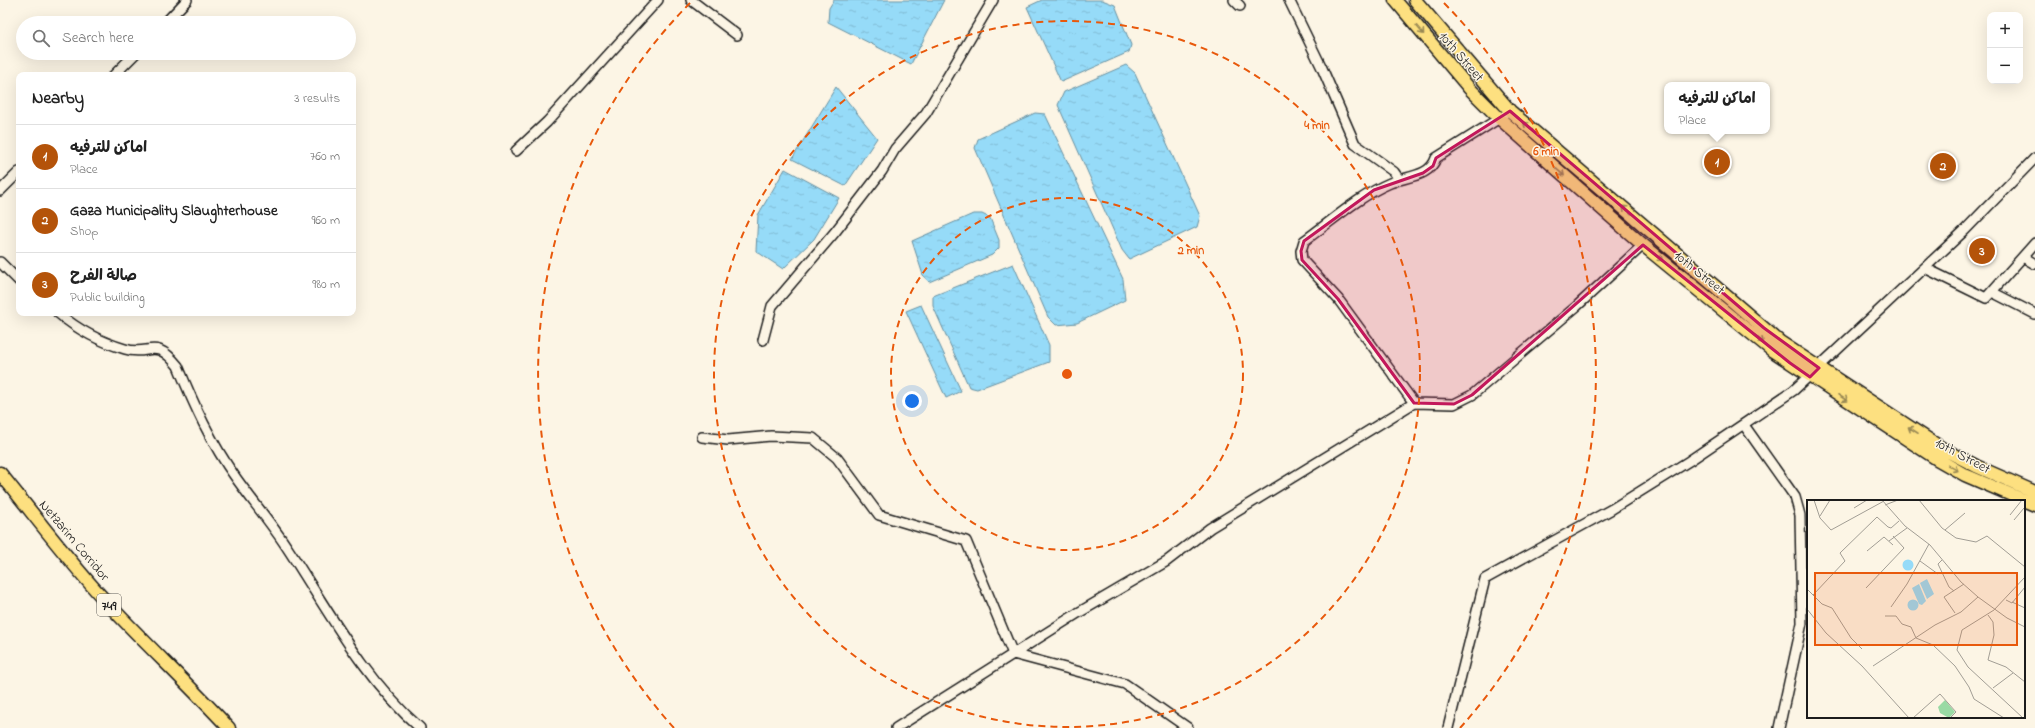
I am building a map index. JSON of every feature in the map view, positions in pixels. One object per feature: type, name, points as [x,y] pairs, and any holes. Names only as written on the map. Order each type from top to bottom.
[{"type":"main road","name":"10th Street","points":[[1395,0],[1469,88],[1499,118],[1643,246],[1773,351],[1814,373],[1943,449],[1976,466],[2035,492]]},
{"type":"main road","name":"10th Street","points":[[1415,0],[1510,110],[1764,328],[1814,373],[1937,459],[1965,475],[2023,500]]},
{"type":"main road","name":"Netzarim Corridor","points":[[0,473],[67,556],[112,608],[183,678],[229,728]]},
{"type":"main road","name":"10th Street","points":[[2025,501],[2035,505]]},
{"type":"street","points":[[172,16],[187,0]]},
{"type":"street","points":[[516,152],[547,122],[658,0]]},
{"type":"street","points":[[691,0],[737,35]]},
{"type":"street","points":[[763,340],[772,306],[835,232],[882,170],[895,149],[926,113],[993,0]]},
{"type":"street","points":[[1289,0],[1322,68],[1355,144],[1394,172],[1399,179]]},
{"type":"street","points":[[117,72],[129,60]]},
{"type":"street","points":[[1414,403],[1338,299],[1302,260],[1301,251],[1304,241],[1374,190],[1399,179],[1423,173],[1433,166],[1436,158],[1510,110]]},
{"type":"street","points":[[1448,728],[1485,579],[1612,509],[1781,400],[1814,373],[1964,231],[2035,158]]},
{"type":"street","points":[[0,191],[16,175]]},
{"type":"street","points":[[1925,268],[1986,298],[2035,243]]},
{"type":"street","points":[[896,728],[1078,613],[1167,561],[1210,528],[1414,403],[1454,404],[1472,395],[1578,306],[1643,246]]},
{"type":"street","points":[[2023,257],[2035,264]]},
{"type":"street","points":[[0,262],[16,278]]},
{"type":"street","points":[[1992,292],[2035,314]]},
{"type":"street","points":[[62,316],[90,335],[124,349],[130,351],[160,350],[172,358],[178,366],[206,430],[235,477],[287,548],[360,660],[405,715],[420,728]]},
{"type":"street","points":[[1744,425],[1795,497],[1800,515],[1802,623],[1779,728]]},
{"type":"street","points":[[702,437],[728,440],[771,436],[813,438],[837,458],[879,515],[966,541],[1013,654]]},
{"type":"street","points":[[1013,654],[1126,684],[1188,728]]},
{"type":"highlighted area","points":[[1510,111],[1764,328],[1819,368],[1810,377],[1790,363],[1643,245],[1472,395],[1454,404],[1414,403],[1338,299],[1302,260],[1301,251],[1304,241],[1374,190],[1423,173],[1433,166],[1436,158]]},
{"type":"water","points":[[834,0],[944,0],[911,64],[828,22],[829,8]]},
{"type":"water","points":[[1042,0],[1102,0],[1115,5],[1131,45],[1129,52],[1061,82],[1027,7]]},
{"type":"water","points":[[1126,65],[1135,73],[1200,216],[1197,227],[1129,259],[1122,250],[1058,105],[1064,92]]},
{"type":"water","points":[[836,87],[877,138],[845,186],[792,159]]},
{"type":"water","points":[[1035,113],[1045,114],[1123,279],[1125,300],[1077,323],[1056,325],[1048,317],[975,148],[978,139]]},
{"type":"water","points":[[785,169],[839,198],[814,239],[783,269],[756,251],[758,215]]},
{"type":"water","points":[[973,214],[982,214],[990,218],[999,240],[999,248],[992,255],[929,282],[923,275],[912,241]]},
{"type":"water","points":[[1013,264],[1049,345],[1049,362],[977,389],[969,387],[933,306],[933,296]]},
{"type":"water","points":[[921,305],[961,391],[946,398],[906,311]]},
{"type":"place","name":"اماكن للترفيه","points":[[1717,162]]},
{"type":"place","name":"Gaza Municipality Slaughterhouse","points":[[1943,166]]},
{"type":"place","name":"صالة الفرح","points":[[1982,251]]}]
